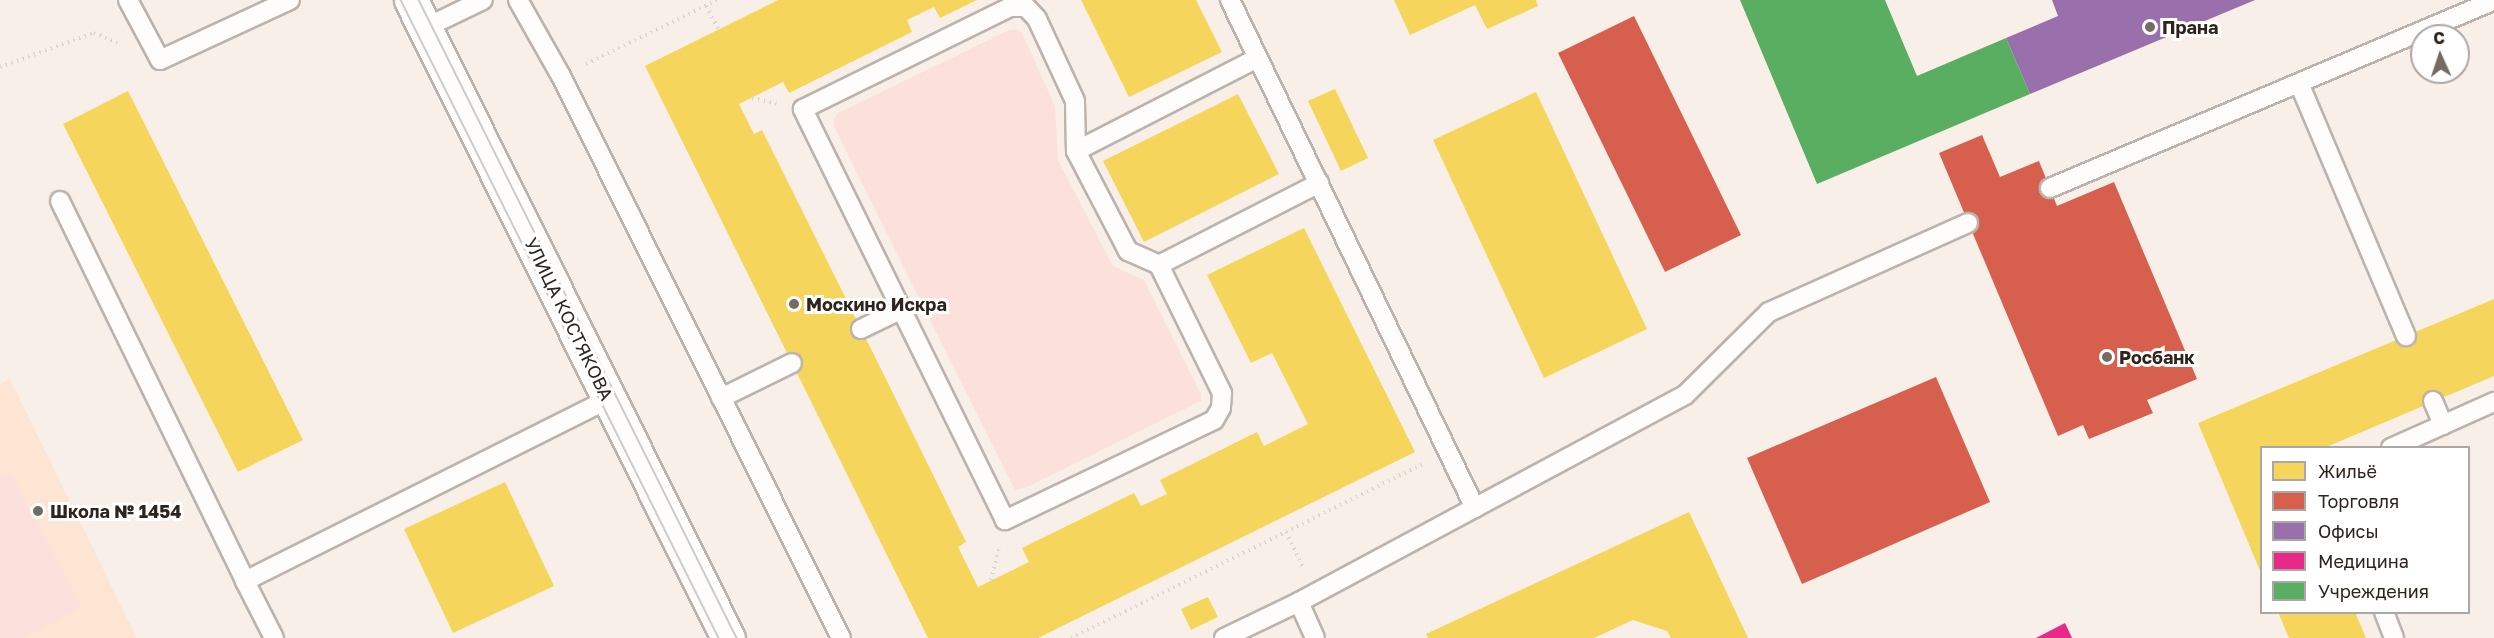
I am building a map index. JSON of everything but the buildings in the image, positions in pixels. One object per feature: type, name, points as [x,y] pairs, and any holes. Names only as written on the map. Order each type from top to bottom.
[{"type":"street","name":"УЛИЦА КОСТЯКОВА","points":[[418,14],[728,638]]},
{"type":"lane","points":[[128,0],[159,60],[290,0]]},
{"type":"lane","points":[[418,14],[483,0]]},
{"type":"lane","points":[[518,0],[561,76],[841,638]]},
{"type":"lane","points":[[1230,0],[1475,507]]},
{"type":"lane","points":[[2050,188],[2494,0]]},
{"type":"lane","points":[[1010,7],[1026,7],[1037,19],[1075,101],[1076,151],[1128,251],[1159,265],[1222,393],[1221,408],[1214,420],[1005,520],[803,109],[1010,7]]},
{"type":"lane","points":[[1076,151],[1258,58]]},
{"type":"lane","points":[[2299,83],[2406,336]]},
{"type":"lane","points":[[1159,265],[1318,183]]},
{"type":"lane","points":[[60,201],[274,638]]},
{"type":"lane","points":[[1224,638],[1299,602],[1685,395],[1769,312],[1968,223]]},
{"type":"lane","points":[[861,329],[902,309]]},
{"type":"lane","points":[[721,398],[792,363]]},
{"type":"lane","points":[[245,581],[609,399]]},
{"type":"lane","points":[[2433,401],[2443,425]]},
{"type":"lane","points":[[2393,446],[2494,402]]},
{"type":"lane","points":[[1299,602],[1316,638]]},
{"type":"lane","points":[[2385,614],[2394,638]]},
{"type":"path","points":[[561,76],[717,0]]},
{"type":"path","points":[[706,6],[718,29]]},
{"type":"path","points":[[0,67],[93,33],[159,60]]},
{"type":"path","points":[[1071,638],[1448,452]]},
{"type":"path","points":[[1286,532],[1316,593]]},
{"type":"shaded area","points":[[1017,29],[1022,33],[1055,106],[1058,160],[1113,266],[1144,280],[1201,394],[1201,401],[1025,488],[1015,490],[834,127],[834,119],[838,113],[1009,30]]},
{"type":"shaded area","name":"Школа № 1454","points":[[10,379],[137,638],[0,638],[0,384]]},
{"type":"shaded area","points":[[11,473],[82,607],[24,638],[0,638],[0,478]]},
{"type":"tram line","points":[[401,0],[719,638]]},
{"type":"tram line","points":[[419,0],[737,638]]},
{"type":"place","name":"Прана","points":[[2150,27]]},
{"type":"place","name":"Москино Искра","points":[[794,304]]},
{"type":"place","name":"Росбанк","points":[[2107,357]]},
{"type":"place","name":"Школа № 1454","points":[[38,511]]}]
